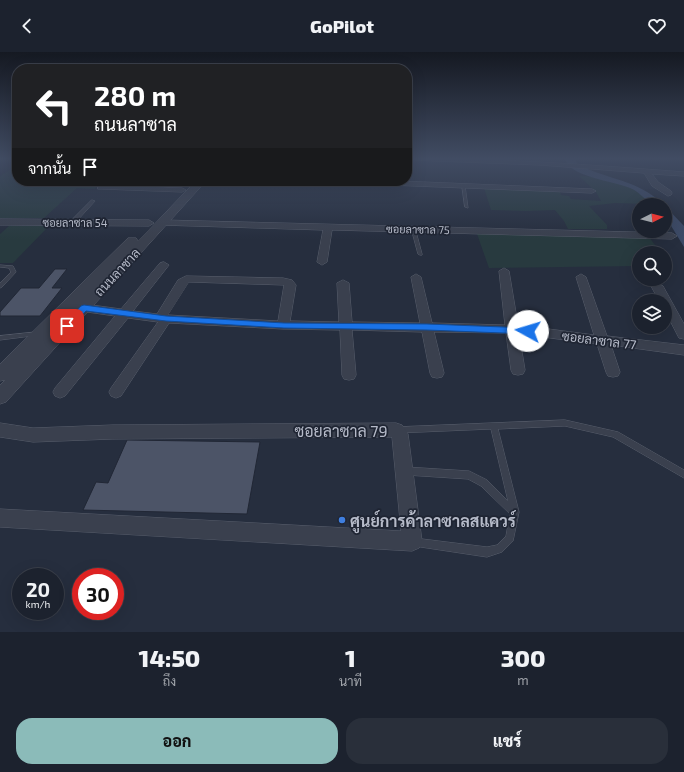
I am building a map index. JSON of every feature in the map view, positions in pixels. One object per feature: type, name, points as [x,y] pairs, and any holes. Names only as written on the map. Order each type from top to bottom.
[{"type":"street","points":[[439,185],[592,191]]},
{"type":"street","points":[[657,185],[668,193]]},
{"type":"street","points":[[101,187],[144,186]]},
{"type":"street","name":"ถนนลาซาล","points":[[0,397],[137,250],[185,186]]},
{"type":"street","name":"ถนนลาซาล","points":[[0,375],[53,322],[197,186]]},
{"type":"street","name":"ซอยลาซาล 54","points":[[0,222],[156,223]]},
{"type":"street","name":"ซอยลาซาล 75","points":[[156,223],[328,228],[413,228],[632,235]]},
{"type":"street","points":[[322,262],[328,228]]},
{"type":"street","points":[[53,322],[47,327],[49,330],[55,329],[61,325],[128,256],[137,250]]},
{"type":"street","points":[[60,392],[164,265]]},
{"type":"street","points":[[504,270],[518,370]]},
{"type":"street","points":[[582,276],[613,372]]},
{"type":"street","points":[[416,277],[437,373]]},
{"type":"street","points":[[116,392],[163,318],[182,282],[186,279],[288,282],[290,285],[284,325]]},
{"type":"street","points":[[343,283],[349,375]]},
{"type":"street","points":[[657,286],[684,335]]},
{"type":"street","name":"ซอยลาซาล 77","points":[[84,308],[163,318],[284,325],[513,329],[684,350]]},
{"type":"street","points":[[0,384],[35,346],[41,342],[45,342],[42,352]]},
{"type":"street","name":"ซอยลาซาล 79","points":[[0,430],[33,435],[113,432],[396,430],[400,434],[412,541]]},
{"type":"street","points":[[0,518],[412,541]]},
{"type":"lane","points":[[462,186],[466,207]]},
{"type":"lane","points":[[73,222],[93,201]]},
{"type":"lane","points":[[413,228],[420,254]]},
{"type":"lane","points":[[0,266],[12,268],[14,272],[0,286]]},
{"type":"lane","points":[[0,338],[41,334]]},
{"type":"lane","points":[[396,430],[565,423],[615,434],[684,474]]},
{"type":"lane","points":[[412,541],[487,552],[499,549],[510,538],[515,512],[494,426]]},
{"type":"lane","points":[[405,471],[469,475],[484,483],[515,512]]},
{"type":"shaded area","points":[[0,185],[98,186],[94,189],[77,188],[44,218],[0,218]]},
{"type":"shaded area","points":[[589,185],[623,185],[633,189],[645,198],[632,198],[632,203],[615,203],[589,206],[607,225],[607,229],[568,229],[564,221],[555,210],[491,210],[484,188],[560,192],[561,195],[569,196],[571,199],[601,201],[596,192]]},
{"type":"shaded area","points":[[9,226],[49,226],[13,263],[0,263],[0,234]]},
{"type":"shaded area","points":[[477,234],[632,237],[632,238],[650,238],[656,246],[632,246],[632,266],[489,268]]},
{"type":"water","points":[[623,185],[633,185],[656,198],[644,198],[639,193]]},
{"type":"water","points":[[672,213],[684,226],[684,247],[672,227]]},
{"type":"building","points":[[55,269],[67,269],[52,288],[62,288],[40,316],[0,316],[0,312],[21,288],[39,288]]},
{"type":"building","points":[[127,440],[260,442],[247,514],[83,510],[96,482],[108,483]]},
{"type":"place","name":"ศูนย์การค้าลาซาลสแควร์","points":[[342,520]]},
{"type":"route","points":[[67,326],[84,308],[166,319],[284,325],[513,329],[528,331]]}]
